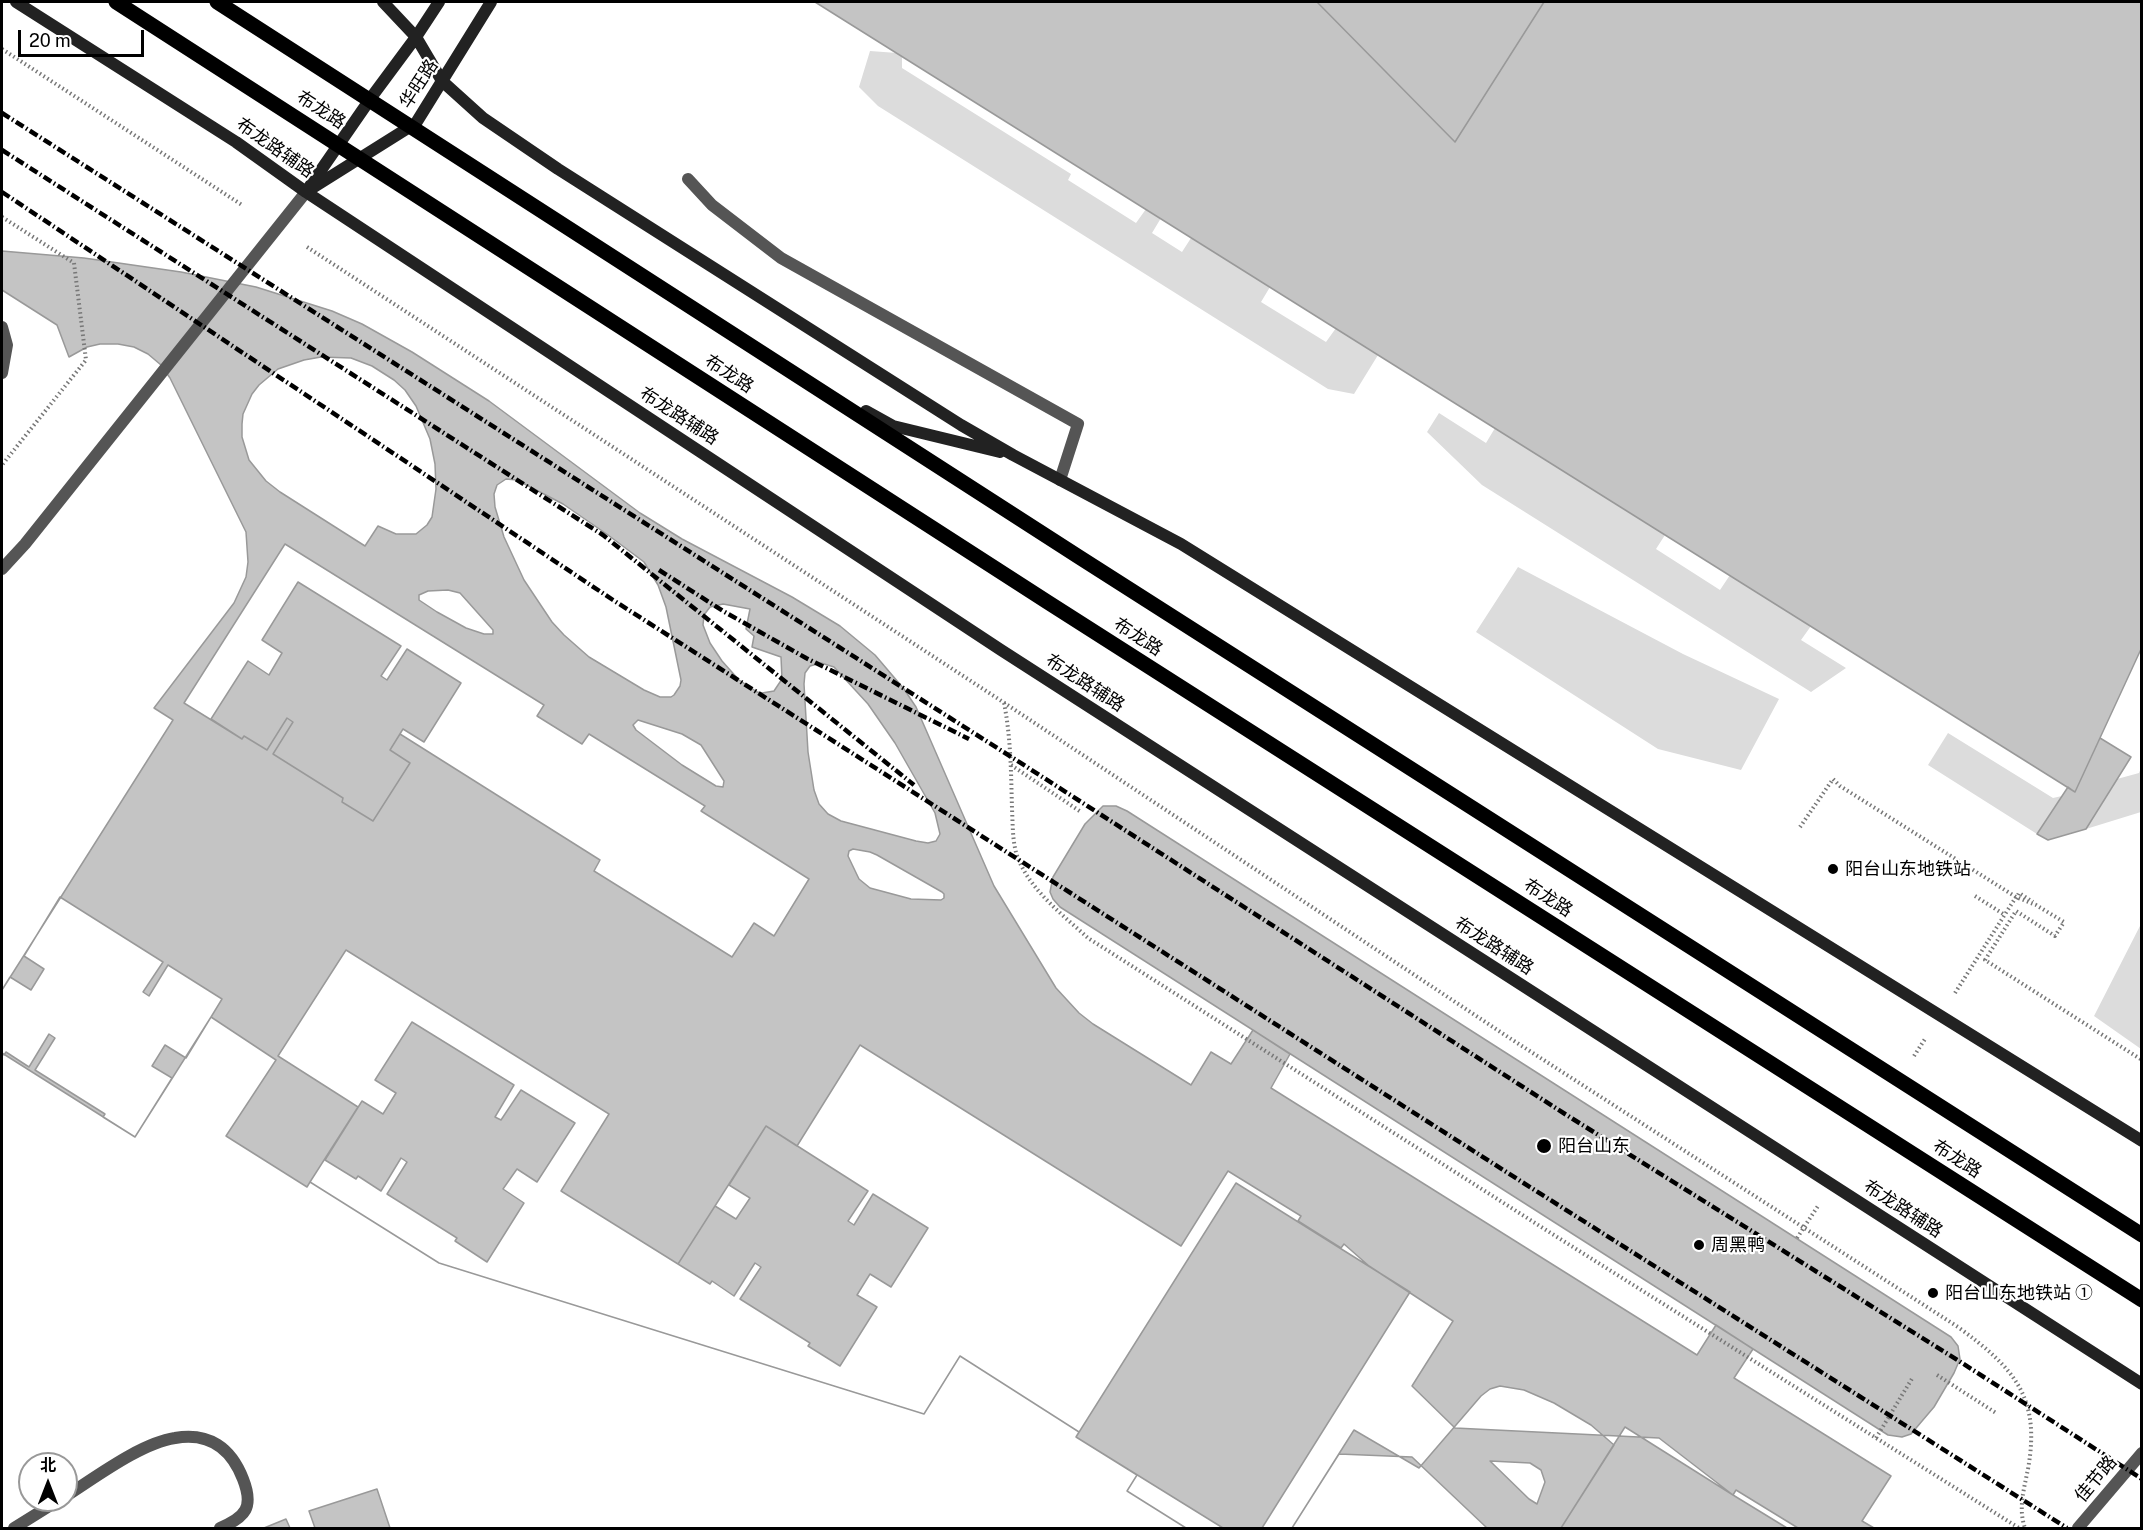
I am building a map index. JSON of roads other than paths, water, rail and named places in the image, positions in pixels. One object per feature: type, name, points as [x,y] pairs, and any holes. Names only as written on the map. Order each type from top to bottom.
[{"type":"main road","name":"布龙路辅路","points":[[16,2],[236,142],[306,192],[1001,650],[2142,1384]]},
{"type":"main road","name":"布龙路","points":[[116,2],[1049,603],[2142,1300]]},
{"type":"main road","name":"布龙路","points":[[217,2],[1089,564],[2142,1235]]},
{"type":"main road","points":[[229,2],[878,419],[893,426],[1013,455]]},
{"type":"main road","points":[[383,2],[416,37],[442,81],[483,118],[558,169],[961,425],[1013,455],[1181,543],[2142,1140]]},
{"type":"main road","name":"华旺路","points":[[306,192],[439,2]]},
{"type":"main road","name":"华旺路","points":[[306,192],[416,123],[491,2]]},
{"type":"street","points":[[688,179],[712,205],[781,258],[1078,424],[1060,480]]},
{"type":"street","points":[[2,569],[306,192]]},
{"type":"street","points":[[2,327],[7,345],[2,373]]},
{"type":"street","points":[[78,1489],[148,1447],[173,1438],[188,1436],[205,1439],[231,1455],[248,1493],[246,1509],[240,1518],[220,1528]]},
{"type":"street","name":"佳节路","points":[[2078,1528],[2142,1453]]},
{"type":"street","points":[[14,1528],[40,1512]]},
{"type":"railway","points":[[2,113],[1027,767],[1565,1114],[1959,1361],[2142,1479]]},
{"type":"railway","points":[[2,150],[603,535],[914,785]]},
{"type":"railway","points":[[2,192],[613,600],[2067,1528]]},
{"type":"railway","points":[[659,570],[723,611],[806,658],[969,739]]},
{"type":"place","name":"阳台山东地铁站","points":[[1833,869]]},
{"type":"place","name":"阳台山东","points":[[1544,1146]]},
{"type":"place","name":"周黑鸭","points":[[1699,1245]]},
{"type":"place","name":"阳台山东地铁站 ①","points":[[1933,1293]]}]
